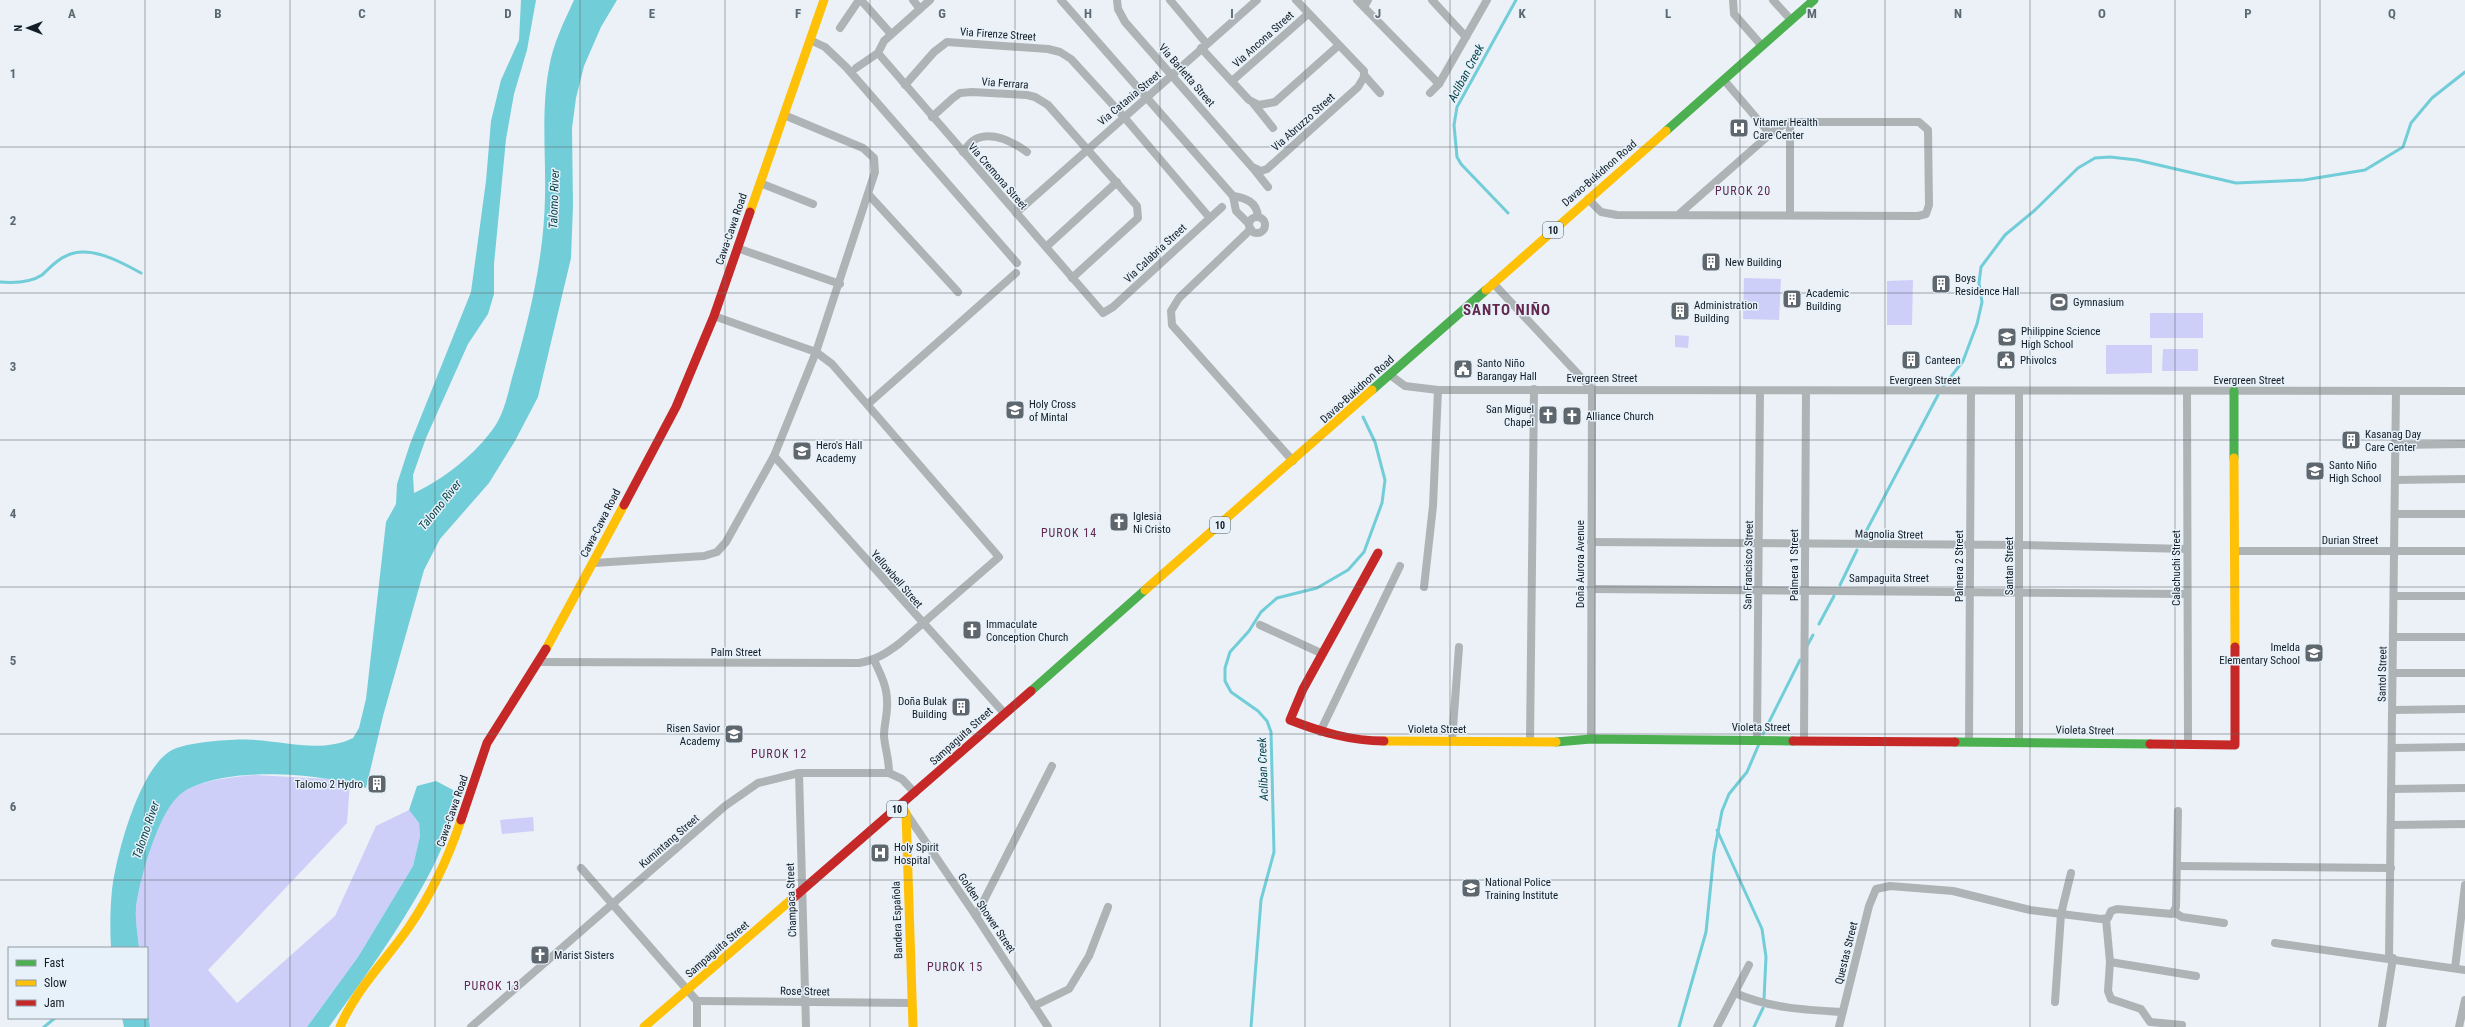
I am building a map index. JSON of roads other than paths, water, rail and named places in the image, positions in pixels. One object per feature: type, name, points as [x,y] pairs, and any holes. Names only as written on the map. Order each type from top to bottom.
[{"type":"main road","name":"Cawa-Cawa Road","points":[[340,1027],[348,1008],[409,927],[437,882],[450,854],[487,743],[538,662],[594,563],[676,407],[714,316],[824,0]]},
{"type":"main road","name":"Davao-Bukidnon Road","points":[[1293,462],[1814,0]]},
{"type":"main road","points":[[2234,391],[2235,551]]},
{"type":"main road","name":"Sampaguita Street","points":[[644,1027],[802,891],[903,809],[915,793],[1293,462]]},
{"type":"main road","name":"Violeta Street","points":[[1323,654],[1298,700],[1290,720],[1320,732],[1366,741],[1571,742],[1591,739],[1804,739],[2235,744],[2235,551]]},
{"type":"main road","points":[[1323,654],[1378,553]]},
{"type":"main road","name":"Bandera Española","points":[[903,809],[913,1027]]},
{"type":"street","points":[[840,28],[860,0],[891,34]]},
{"type":"street","points":[[912,0],[920,9]]},
{"type":"street","points":[[856,68],[878,53],[880,45],[930,0]]},
{"type":"street","points":[[1061,0],[1146,99],[1233,196],[1236,211],[1250,227],[1258,232],[1265,227],[1263,219],[1258,217],[1252,203],[1241,197],[1233,196]]},
{"type":"street","name":"Via Barletta Street","points":[[1117,0],[1118,9],[1125,22],[1174,75],[1268,187]]},
{"type":"street","points":[[1170,0],[1232,81],[1253,103],[1273,128]]},
{"type":"street","name":"Via Catania Street","points":[[1016,213],[1088,148],[1174,75],[1204,46],[1257,0]]},
{"type":"street","points":[[1296,0],[1380,92]]},
{"type":"street","points":[[1358,0],[1366,4],[1439,84]]},
{"type":"street","points":[[1432,0],[1466,37]]},
{"type":"street","points":[[1430,93],[1439,84],[1487,0]]},
{"type":"street","points":[[1740,0],[1733,3],[1737,18],[1762,46]]},
{"type":"street","points":[[1773,0],[1791,20]]},
{"type":"street","name":"Via Ancona Street","points":[[1232,81],[1308,14]]},
{"type":"street","points":[[810,40],[824,47],[846,67],[1017,263]]},
{"type":"street","name":"Via Firenze Street","points":[[905,85],[934,52],[947,42],[1048,49],[1060,52],[1071,59],[1124,117]]},
{"type":"street","points":[[1253,103],[1275,102],[1338,46]]},
{"type":"street","name":"Via Cremona Street","points":[[878,53],[1103,313]]},
{"type":"street","name":"Via Abruzzo Street","points":[[1250,164],[1262,171],[1267,169],[1358,87],[1364,73]]},
{"type":"street","points":[[1724,80],[1770,134]]},
{"type":"street","name":"Via Ferrara","points":[[932,117],[960,94],[972,92],[1027,95],[1035,97],[1048,105],[1088,148],[1137,206],[1138,218],[1072,278]]},
{"type":"street","points":[[594,563],[704,556],[717,552],[726,542],[774,456],[816,352],[840,284],[868,195],[875,165],[869,152],[784,115]]},
{"type":"street","points":[[1124,117],[1209,217]]},
{"type":"street","points":[[1790,122],[1790,215]]},
{"type":"street","points":[[1588,199],[1601,212],[1608,214],[1678,215],[1918,216],[1926,214],[1929,205],[1928,134],[1923,124],[1790,122],[1770,134],[1678,215]]},
{"type":"street","points":[[963,152],[974,140],[990,137],[1010,140],[1028,152]]},
{"type":"street","points":[[1046,247],[1117,182]]},
{"type":"street","points":[[760,184],[813,204]]},
{"type":"street","points":[[868,195],[958,292]]},
{"type":"street","name":"Via Calabria Street","points":[[1103,313],[1113,307],[1209,217],[1222,207]]},
{"type":"street","points":[[1258,217],[1253,218],[1250,227],[1179,298],[1171,311],[1172,325],[1293,462]]},
{"type":"street","points":[[737,248],[840,284]]},
{"type":"street","points":[[714,316],[816,352],[832,364],[868,404],[1016,274]]},
{"type":"street","points":[[1494,283],[1592,389]]},
{"type":"street","name":"Evergreen Street","points":[[1390,375],[1405,386],[1438,390],[2465,391]]},
{"type":"street","points":[[1530,741],[1534,389]]},
{"type":"street","name":"Doña Aurora Avenue","points":[[1591,739],[1592,389]]},
{"type":"street","points":[[1424,587],[1433,506],[1438,390]]},
{"type":"street","name":"San Francisco Street","points":[[1757,739],[1760,391]]},
{"type":"street","name":"Palmera 1 Street","points":[[1804,739],[1806,391]]},
{"type":"street","name":"Palmera 2 Street","points":[[1969,741],[1971,391]]},
{"type":"street","name":"Santan Street","points":[[2019,391],[2019,741]]},
{"type":"street","name":"Calachuchi Street","points":[[2187,391],[2188,744]]},
{"type":"street","name":"Santol Street","points":[[2382,1027],[2391,958],[2396,391]]},
{"type":"street","name":"Palm Street","points":[[538,662],[859,663],[874,660],[900,643],[999,556],[868,404]]},
{"type":"street","points":[[2396,445],[2465,444]]},
{"type":"street","name":"Yellowbell Street","points":[[774,456],[921,623],[1004,714]]},
{"type":"street","points":[[2395,480],[2465,479]]},
{"type":"street","points":[[2395,514],[2465,514]]},
{"type":"street","name":"Magnolia Street","points":[[1591,542],[2020,545],[2187,549]]},
{"type":"street","name":"Durian Street","points":[[2235,551],[2465,551]]},
{"type":"street","points":[[1320,732],[1400,566]]},
{"type":"street","name":"Sampaguita Street","points":[[1591,589],[2020,591],[2187,594]]},
{"type":"street","points":[[2394,596],[2465,596]]},
{"type":"street","points":[[1260,625],[1323,654]]},
{"type":"street","points":[[2393,637],[2465,637]]},
{"type":"street","points":[[1452,741],[1459,647]]},
{"type":"street","points":[[874,660],[886,690],[888,702],[884,729],[885,741],[890,757],[889,773],[902,779],[915,793]]},
{"type":"street","points":[[2393,673],[2465,673]]},
{"type":"street","points":[[2393,710],[2465,709]]},
{"type":"street","points":[[2392,748],[2465,747]]},
{"type":"street","points":[[976,916],[1052,766]]},
{"type":"street","name":"Kumintang Street","points":[[471,1027],[745,790],[772,778],[799,773],[889,773]]},
{"type":"street","name":"Champaca Street","points":[[799,773],[806,1027]]},
{"type":"street","points":[[2392,789],[2465,788]]},
{"type":"street","name":"Golden Shower Street","points":[[903,809],[976,916],[1048,1027]]},
{"type":"street","points":[[2174,912],[2178,866],[2178,811]]},
{"type":"street","points":[[2391,825],[2465,824]]},
{"type":"street","points":[[2178,866],[2391,868]]},
{"type":"street","points":[[581,868],[697,1001],[697,1027]]},
{"type":"street","points":[[2056,1002],[2061,914],[2071,873]]},
{"type":"street","points":[[2456,968],[2465,885]]},
{"type":"street","name":"Questas Street","points":[[1839,1027],[1870,902],[1879,887],[1953,891],[2030,910],[2061,914]]},
{"type":"street","points":[[1034,1006],[1069,989],[1088,956],[1108,907]]},
{"type":"street","points":[[2182,1025],[2150,1022],[2141,1009],[2114,1001],[2109,994],[2110,962],[2106,919],[2111,911],[2118,909],[2164,914],[2174,912],[2182,917],[2224,923]]},
{"type":"street","points":[[2061,914],[2106,919]]},
{"type":"street","points":[[2275,943],[2391,958],[2465,970]]},
{"type":"street","points":[[2110,962],[2196,976]]},
{"type":"street","points":[[1717,1027],[1749,965]]},
{"type":"street","points":[[1734,992],[1748,998],[1791,1009],[1842,1012]]},
{"type":"street","points":[[2459,1027],[2465,1000]]},
{"type":"street","name":"Rose Street","points":[[697,1001],[912,1003]]},
{"type":"water","name":"Talomo River","points":[[521,0],[536,0],[527,50],[514,94],[506,139],[494,264],[494,294],[488,314],[468,344],[426,438],[413,475],[414,493],[437,481],[459,465],[479,446],[495,426],[501,415],[530,311],[539,266],[545,197],[545,100],[553,50],[574,0],[617,0],[601,27],[584,66],[576,98],[572,128],[573,206],[571,258],[538,397],[515,441],[489,483],[440,539],[424,570],[383,716],[366,788],[324,779],[272,774],[221,778],[200,784],[182,793],[174,801],[158,829],[141,881],[136,909],[139,947],[111,947],[111,897],[114,875],[124,834],[140,791],[162,758],[174,749],[191,744],[226,740],[255,740],[317,746],[330,745],[353,738],[359,728],[366,699],[386,522],[396,504],[397,484],[410,444],[471,292],[486,181],[491,121],[501,80],[519,40]]},
{"type":"water","points":[[436,781],[453,790],[453,813],[444,843],[428,876],[408,912],[386,946],[329,1027],[307,1027],[358,957],[413,866],[420,836],[419,823],[409,810],[417,786]]},
{"type":"water","points":[[148,1014],[150,1027],[124,1027],[122,1019],[148,1019]]},
{"type":"waterway","name":"Acliban Creek","points":[[1508,213],[1461,164],[1457,157],[1454,125],[1457,107],[1516,0]]},
{"type":"waterway","points":[[1943,387],[1963,361],[1977,324],[1982,302],[1979,283],[1981,267],[2005,235],[2035,210],[2078,168],[2095,158],[2110,157],[2137,160],[2236,183],[2304,180],[2365,170],[2403,147],[2411,123],[2432,98],[2465,72]]},
{"type":"waterway","points":[[0,282],[32,280],[42,275],[62,258],[75,253],[85,252],[105,256],[141,273]]},
{"type":"waterway","points":[[1862,539],[1938,395]]},
{"type":"waterway","name":"Acliban Creek","points":[[1251,1027],[1261,900],[1274,852],[1271,732],[1267,721],[1258,711],[1231,692],[1225,681],[1225,668],[1230,652],[1249,631],[1261,612],[1277,598],[1317,588],[1348,570],[1364,552],[1382,503],[1385,480],[1375,442],[1363,417]]},
{"type":"waterway","points":[[1840,585],[1857,550]]},
{"type":"waterway","points":[[1819,624],[1834,596]]},
{"type":"waterway","points":[[1807,646],[1813,635]]},
{"type":"waterway","points":[[1763,734],[1800,660]]},
{"type":"waterway","points":[[1679,1027],[1706,932],[1714,853],[1722,811],[1729,794],[1747,772],[1759,744]]},
{"type":"waterway","points":[[1717,830],[1762,929],[1766,957],[1764,999]]},
{"type":"waterway","points":[[1754,1027],[1763,1008]]},
{"type":"waterway","points":[[44,1027],[54,1019]]},
{"type":"place","name":"Vitamer Health Care Center","points":[[1739,128]]},
{"type":"place","name":"New Building","points":[[1711,262]]},
{"type":"place","name":"Boys Residence Hall","points":[[1941,284]]},
{"type":"place","name":"Academic Building","points":[[1792,299]]},
{"type":"place","name":"Gymnasium","points":[[2059,302]]},
{"type":"place","name":"Administration Building","points":[[1680,311]]},
{"type":"place","name":"Philippine Science High School","points":[[2007,337]]},
{"type":"place","name":"Canteen","points":[[1911,360]]},
{"type":"place","name":"Phivolcs","points":[[2006,360]]},
{"type":"place","name":"Santo Niño Barangay Hall","points":[[1463,369]]},
{"type":"place","name":"Holy Cross of Mintal","points":[[1015,410]]},
{"type":"place","name":"San Miguel Chapel","points":[[1548,415]]},
{"type":"place","name":"Alliance Church","points":[[1572,416]]},
{"type":"place","name":"Kasanag Day Care Center","points":[[2351,440]]},
{"type":"place","name":"Hero's Hall Academy","points":[[802,451]]},
{"type":"place","name":"Santo Niño High School","points":[[2315,471]]},
{"type":"place","name":"Iglesia Ni Cristo","points":[[1119,522]]},
{"type":"place","name":"Immaculate Conception Church","points":[[972,630]]},
{"type":"place","name":"Imelda Elementary School","points":[[2314,653]]},
{"type":"place","name":"Doña Bulak Building","points":[[961,707]]},
{"type":"place","name":"Risen Savior Academy","points":[[734,734]]},
{"type":"place","name":"Talomo 2 Hydro","points":[[377,784]]},
{"type":"place","name":"Holy Spirit Hospital","points":[[880,853]]},
{"type":"place","name":"National Police Training Institute","points":[[1471,888]]},
{"type":"place","name":"Marist Sisters","points":[[540,955]]},
{"type":"district","name":"PUROK 20","points":[[1743,191]]},
{"type":"district","name":"SANTO NIÑO","points":[[1507,310]]},
{"type":"district","name":"PUROK 14","points":[[1069,533]]},
{"type":"district","name":"PUROK 12","points":[[779,754]]},
{"type":"district","name":"PUROK 15","points":[[955,967]]},
{"type":"district","name":"PUROK 13","points":[[492,986]]}]
